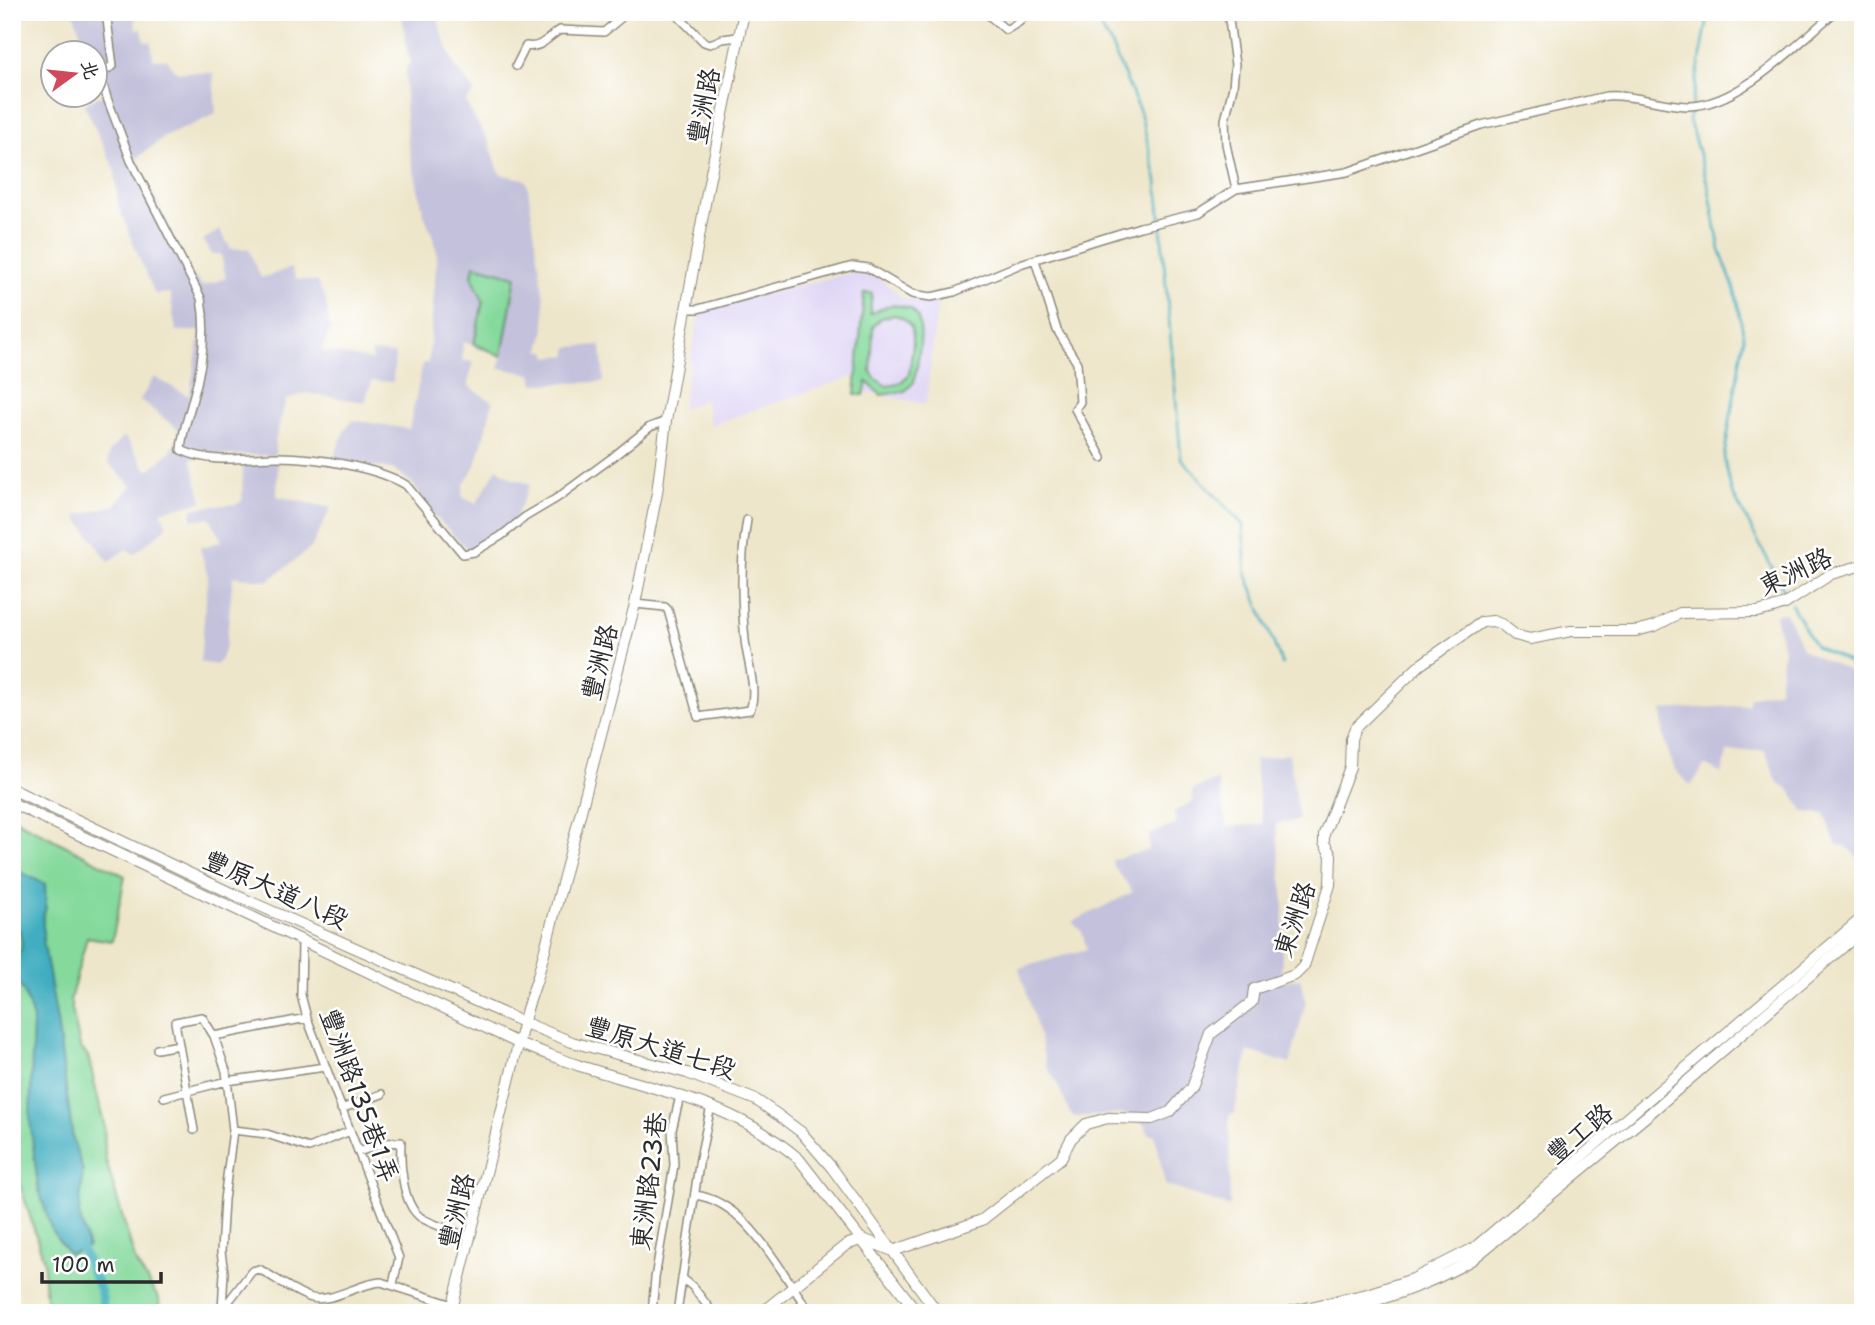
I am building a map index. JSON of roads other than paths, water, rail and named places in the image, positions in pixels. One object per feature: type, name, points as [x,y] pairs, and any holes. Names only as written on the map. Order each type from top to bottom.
[{"type":"street","points":[[106,12],[113,66],[103,71],[102,75],[107,98],[131,161],[201,298],[206,322],[181,450],[207,459],[294,458],[352,466],[395,478],[406,485],[463,554],[474,552],[501,536],[525,517],[557,498],[650,427],[666,421]]},
{"type":"street","points":[[516,66],[526,46],[534,48],[545,43],[560,30],[604,32],[628,12]]},
{"type":"street","points":[[674,12],[704,42],[710,44],[738,37]]},
{"type":"street","name":"豐洲路","points":[[452,1309],[635,604],[657,493],[666,421],[708,187],[744,12]]},
{"type":"street","points":[[985,12],[1006,30],[1030,12]]},
{"type":"street","points":[[1228,12],[1235,65],[1225,120],[1226,144],[1236,189]]},
{"type":"street","points":[[687,309],[698,309],[853,266],[868,268],[912,294],[931,297],[954,292],[1035,260],[1140,227],[1198,213],[1236,189],[1346,172],[1481,125],[1592,99],[1620,96],[1688,106],[1709,103],[1738,89],[1770,68],[1835,12]]},
{"type":"street","points":[[1035,260],[1056,330],[1077,363],[1080,402],[1075,409],[1102,458]]},
{"type":"street","points":[[635,604],[666,607],[668,610],[698,717],[750,710],[752,696],[745,640],[741,562],[747,520]]},
{"type":"street","name":"東洲路","points":[[893,1251],[982,1220],[1061,1158],[1071,1139],[1086,1124],[1108,1118],[1152,1119],[1170,1112],[1191,1088],[1211,1034],[1252,1002],[1254,989],[1300,972],[1330,885],[1331,855],[1324,843],[1324,834],[1350,767],[1352,733],[1361,719],[1420,665],[1482,622],[1493,621],[1515,635],[1530,639],[1571,631],[1636,631],[1655,626],[1680,613],[1756,612],[1789,602],[1831,574],[1863,565]]},
{"type":"street","name":"豐原大道八段","points":[[12,789],[233,894],[525,1023]]},
{"type":"street","name":"豐原大道八段","points":[[12,803],[520,1044]]},
{"type":"street","name":"豐工路","points":[[1284,1313],[1367,1294],[1413,1279],[1474,1248],[1863,917]]},
{"type":"street","name":"豐工路","points":[[1329,1313],[1373,1303],[1415,1288],[1473,1259],[1649,1114],[1863,930]]},
{"type":"street","name":"豐洲路135巷1弄","points":[[302,942],[301,995],[307,1018],[398,1258],[393,1284]]},
{"type":"street","points":[[194,1130],[175,1022],[202,1017],[214,1037],[227,1081],[233,1130],[223,1208],[223,1312]]},
{"type":"street","points":[[214,1037],[307,1018]]},
{"type":"street","name":"豐原大道七段","points":[[525,1023],[572,1042],[687,1073],[756,1100],[801,1132],[832,1168],[938,1313]]},
{"type":"street","name":"豐原大道七段","points":[[520,1044],[580,1066],[711,1105],[745,1120],[780,1142],[799,1159],[918,1313]]},
{"type":"street","points":[[157,1049],[179,1045]]},
{"type":"street","points":[[164,1097],[227,1081],[325,1067]]},
{"type":"street","points":[[341,1109],[382,1094]]},
{"type":"street","name":"東洲路23巷","points":[[652,1313],[655,1278],[674,1165],[672,1130],[680,1096]]},
{"type":"street","points":[[677,1313],[700,1158],[711,1105]]},
{"type":"street","points":[[233,1130],[267,1134],[309,1148],[350,1131]]},
{"type":"street","points":[[358,1152],[386,1143],[401,1142],[402,1178],[407,1196],[419,1216],[471,1238]]},
{"type":"street","points":[[695,1195],[710,1197],[726,1205],[750,1226],[811,1313]]},
{"type":"street","points":[[761,1313],[846,1245],[863,1239],[893,1251]]},
{"type":"street","points":[[223,1312],[252,1271],[260,1269],[311,1298],[321,1299],[369,1282],[393,1284],[452,1309]]},
{"type":"street","points":[[682,1278],[693,1287],[713,1313]]},
{"type":"water","points":[[12,864],[16,870],[45,884],[43,939],[73,1139],[83,1171],[79,1214],[88,1247],[69,1254],[52,1231],[38,1187],[30,1120],[33,1019],[24,992],[13,976],[12,939],[15,950],[19,953],[22,947],[20,931],[16,929],[12,932]]},
{"type":"waterway","points":[[1092,12],[1111,45],[1140,112],[1157,181],[1181,458],[1243,525],[1246,573],[1282,664]]},
{"type":"waterway","points":[[1709,12],[1689,120],[1709,189],[1720,250],[1735,291],[1744,337],[1724,457],[1731,490],[1788,598]]},
{"type":"waterway","points":[[1791,604],[1815,646],[1863,669]]},
{"type":"waterway","points":[[77,1239],[101,1292],[104,1313]]}]
